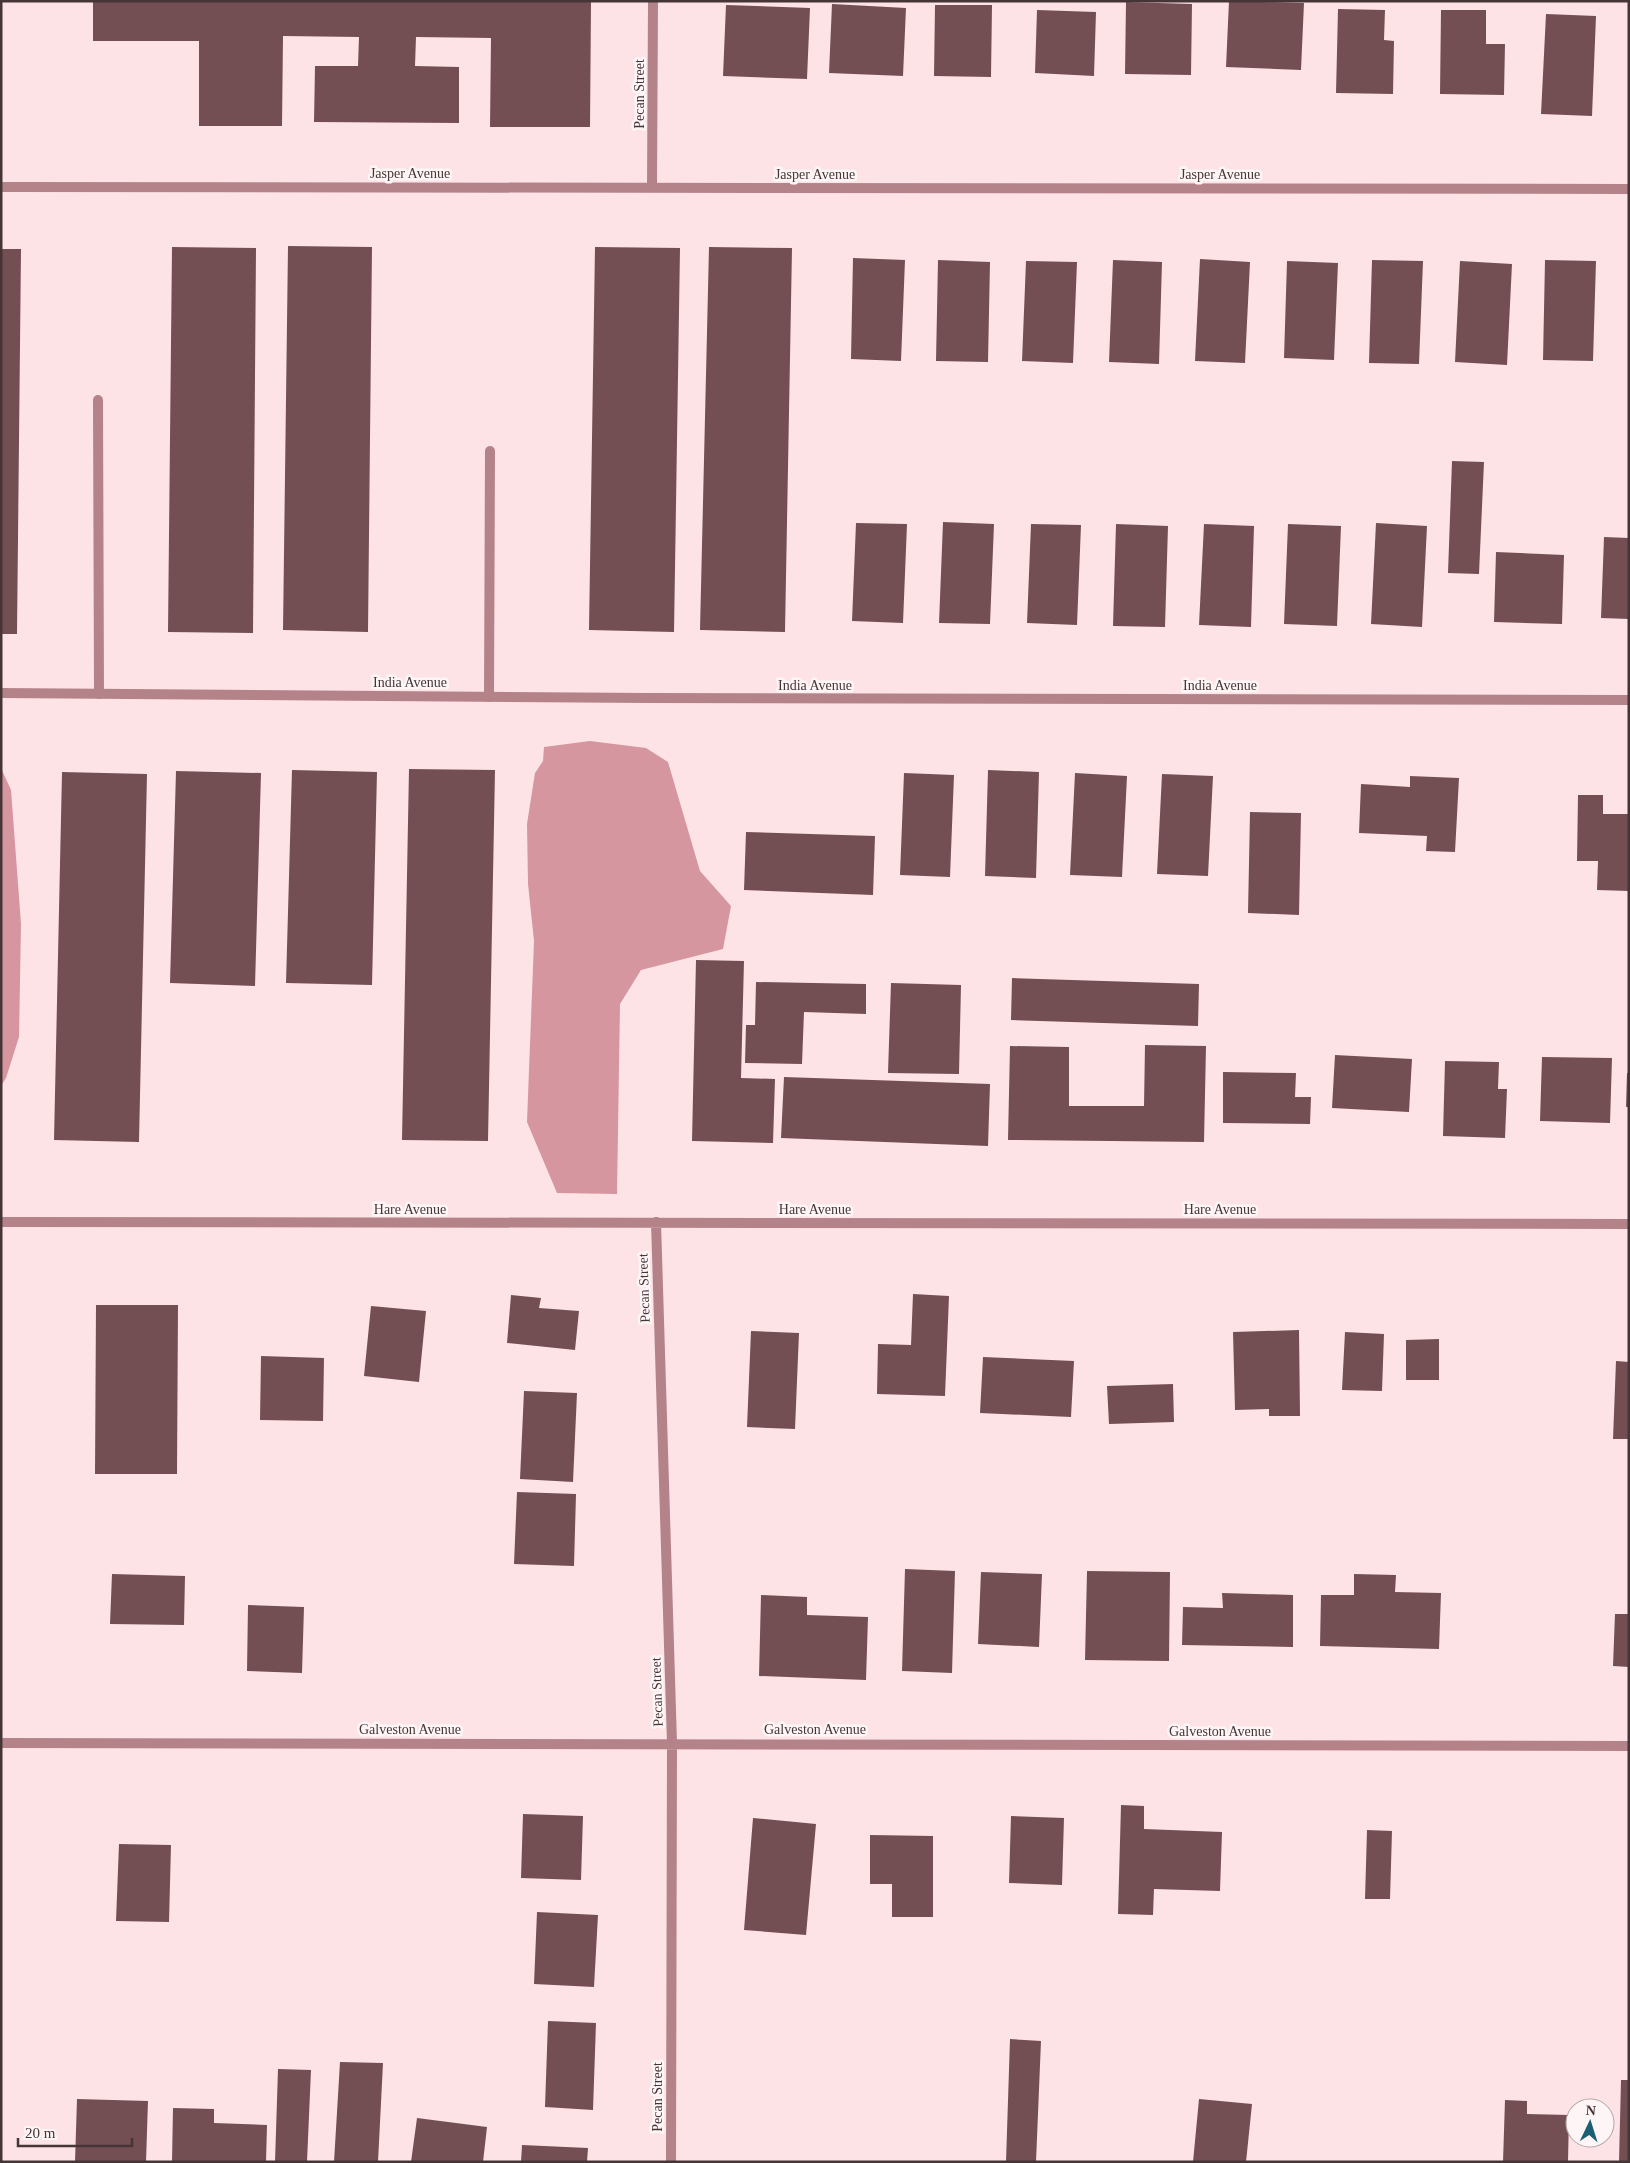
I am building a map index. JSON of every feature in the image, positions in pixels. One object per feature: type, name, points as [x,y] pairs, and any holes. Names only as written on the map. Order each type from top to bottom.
[{"type":"street","name":"Pecan Street","points":[[652,187],[653,1]]},
{"type":"street","name":"Jasper Avenue","points":[[1,187],[1629,188]]},
{"type":"street","points":[[98,400],[99,694]]},
{"type":"street","points":[[488,697],[490,451]]},
{"type":"street","name":"India Avenue","points":[[1,693],[488,697],[1629,700]]},
{"type":"street","name":"Hare Avenue","points":[[1,1222],[1629,1224]]},
{"type":"street","name":"Pecan Street","points":[[656,1222],[672,1743],[671,2162]]},
{"type":"street","name":"Galveston Avenue","points":[[1,1743],[1629,1746]]},
{"type":"shaded area","points":[[590,741],[646,748],[668,762],[700,871],[731,906],[723,949],[641,970],[620,1004],[617,1194],[557,1193],[527,1122],[534,941],[528,884],[527,824],[535,773],[543,761],[544,747]]},
{"type":"shaded area","points":[[1,768],[11,790],[21,924],[19,1037],[6,1078],[1,1086]]},
{"type":"building","points":[[93,1],[591,1],[590,127],[490,127],[491,38],[416,37],[415,66],[459,67],[459,123],[314,122],[315,66],[358,66],[359,37],[283,36],[282,126],[199,126],[199,41],[93,41]]},
{"type":"building","points":[[1229,1],[1304,3],[1301,70],[1226,67]]},
{"type":"building","points":[[1126,2],[1192,4],[1191,75],[1125,74]]},
{"type":"building","points":[[832,4],[906,8],[903,76],[829,73]]},
{"type":"building","points":[[726,5],[810,8],[807,79],[723,76]]},
{"type":"building","points":[[935,5],[992,5],[991,77],[934,76]]},
{"type":"building","points":[[1338,9],[1385,10],[1384,40],[1394,41],[1393,94],[1336,93]]},
{"type":"building","points":[[1037,10],[1096,12],[1094,76],[1035,73]]},
{"type":"building","points":[[1441,10],[1486,10],[1486,44],[1505,44],[1504,95],[1440,94]]},
{"type":"building","points":[[1546,14],[1596,16],[1592,116],[1541,114]]},
{"type":"building","points":[[288,246],[372,247],[368,632],[283,630]]},
{"type":"building","points":[[172,247],[256,248],[253,633],[168,632]]},
{"type":"building","points":[[595,247],[680,248],[674,632],[589,630]]},
{"type":"building","points":[[709,247],[792,248],[785,632],[700,630]]},
{"type":"building","points":[[1,249],[21,249],[17,634],[1,634]]},
{"type":"building","points":[[853,258],[905,260],[901,361],[851,359]]},
{"type":"building","points":[[1200,259],[1250,262],[1245,363],[1195,361]]},
{"type":"building","points":[[938,260],[990,262],[988,362],[936,361]]},
{"type":"building","points":[[1113,260],[1162,262],[1159,364],[1109,362]]},
{"type":"building","points":[[1372,260],[1423,261],[1419,364],[1369,363]]},
{"type":"building","points":[[1545,260],[1596,261],[1593,361],[1543,360]]},
{"type":"building","points":[[1026,261],[1077,262],[1073,363],[1022,361]]},
{"type":"building","points":[[1287,261],[1338,263],[1334,360],[1284,358]]},
{"type":"building","points":[[1460,261],[1512,264],[1507,365],[1455,362]]},
{"type":"building","points":[[1452,461],[1484,462],[1479,574],[1448,573]]},
{"type":"building","points":[[943,522],[994,524],[990,624],[939,623]]},
{"type":"building","points":[[856,523],[907,524],[903,623],[852,621]]},
{"type":"building","points":[[1376,523],[1427,526],[1422,627],[1371,624]]},
{"type":"building","points":[[1031,524],[1081,525],[1077,625],[1027,623]]},
{"type":"building","points":[[1116,524],[1168,526],[1165,627],[1113,626]]},
{"type":"building","points":[[1204,524],[1254,526],[1251,627],[1199,625]]},
{"type":"building","points":[[1288,524],[1341,526],[1337,626],[1284,624]]},
{"type":"building","points":[[1604,537],[1629,538],[1629,619],[1601,618]]},
{"type":"building","points":[[1496,552],[1564,555],[1562,624],[1494,622]]},
{"type":"building","points":[[409,769],[495,770],[488,1141],[402,1140]]},
{"type":"building","points":[[292,770],[377,772],[372,985],[286,983]]},
{"type":"building","points":[[988,770],[1039,772],[1036,878],[985,876]]},
{"type":"building","points":[[176,771],[261,773],[255,986],[170,983]]},
{"type":"building","points":[[62,772],[147,774],[139,1142],[54,1140]]},
{"type":"building","points":[[904,773],[954,775],[950,877],[900,875]]},
{"type":"building","points":[[1075,773],[1127,776],[1122,877],[1070,875]]},
{"type":"building","points":[[1162,774],[1213,776],[1208,876],[1157,874]]},
{"type":"building","points":[[1410,776],[1459,778],[1455,852],[1426,851],[1427,836],[1359,833],[1361,784],[1410,787]]},
{"type":"building","points":[[1578,795],[1603,795],[1603,814],[1629,814],[1629,891],[1597,890],[1598,861],[1577,861]]},
{"type":"building","points":[[1250,812],[1301,813],[1299,915],[1248,913]]},
{"type":"building","points":[[746,832],[875,836],[873,895],[744,890]]},
{"type":"building","points":[[696,960],[744,961],[741,1078],[775,1079],[773,1143],[692,1141]]},
{"type":"building","points":[[1012,978],[1199,984],[1198,1026],[1011,1020]]},
{"type":"building","points":[[756,982],[866,984],[866,1014],[804,1012],[802,1064],[745,1063],[746,1025],[755,1025]]},
{"type":"building","points":[[891,983],[961,985],[959,1074],[888,1073]]},
{"type":"building","points":[[1145,1045],[1206,1046],[1204,1142],[1008,1140],[1010,1046],[1069,1047],[1069,1106],[1144,1106]]},
{"type":"building","points":[[1335,1055],[1412,1059],[1409,1112],[1332,1108]]},
{"type":"building","points":[[1542,1057],[1612,1058],[1610,1123],[1540,1121]]},
{"type":"building","points":[[1445,1061],[1499,1062],[1498,1089],[1507,1089],[1505,1138],[1443,1136]]},
{"type":"building","points":[[1223,1072],[1296,1073],[1295,1097],[1311,1097],[1310,1124],[1223,1123]]},
{"type":"building","points":[[1627,1073],[1629,1073],[1629,1107],[1626,1107]]},
{"type":"building","points":[[784,1077],[990,1084],[988,1146],[781,1138]]},
{"type":"building","points":[[913,1294],[949,1296],[945,1396],[877,1394],[878,1344],[911,1345]]},
{"type":"building","points":[[511,1295],[541,1298],[539,1308],[579,1311],[575,1350],[507,1343]]},
{"type":"building","points":[[96,1305],[178,1305],[177,1474],[95,1474]]},
{"type":"building","points":[[371,1306],[426,1311],[419,1382],[364,1376]]},
{"type":"building","points":[[1299,1330],[1300,1416],[1269,1416],[1269,1409],[1235,1410],[1233,1332]]},
{"type":"building","points":[[751,1331],[799,1333],[795,1429],[747,1427]]},
{"type":"building","points":[[1345,1332],[1384,1334],[1382,1391],[1342,1390]]},
{"type":"building","points":[[1439,1339],[1439,1380],[1406,1380],[1406,1340]]},
{"type":"building","points":[[261,1356],[324,1358],[323,1421],[260,1420]]},
{"type":"building","points":[[983,1357],[1074,1361],[1071,1417],[980,1413]]},
{"type":"building","points":[[1616,1361],[1629,1362],[1629,1439],[1613,1439]]},
{"type":"building","points":[[1173,1384],[1174,1422],[1109,1424],[1107,1386]]},
{"type":"building","points":[[524,1391],[577,1393],[573,1482],[520,1479]]},
{"type":"building","points":[[517,1492],[576,1494],[574,1566],[514,1564]]},
{"type":"building","points":[[905,1569],[955,1571],[952,1673],[902,1671]]},
{"type":"building","points":[[1087,1571],[1170,1572],[1169,1661],[1085,1660]]},
{"type":"building","points":[[981,1572],[1042,1574],[1039,1647],[978,1644]]},
{"type":"building","points":[[112,1574],[185,1576],[184,1625],[110,1624]]},
{"type":"building","points":[[1354,1574],[1396,1575],[1395,1592],[1441,1593],[1439,1649],[1320,1646],[1321,1595],[1354,1595]]},
{"type":"building","points":[[1222,1593],[1293,1595],[1293,1647],[1182,1645],[1183,1607],[1223,1608]]},
{"type":"building","points":[[761,1595],[807,1597],[807,1615],[868,1617],[866,1680],[759,1676]]},
{"type":"building","points":[[248,1605],[304,1607],[302,1673],[247,1671]]},
{"type":"building","points":[[1615,1614],[1629,1614],[1629,1667],[1613,1666]]},
{"type":"building","points":[[1121,1805],[1144,1806],[1144,1829],[1222,1832],[1220,1891],[1154,1889],[1153,1915],[1118,1914]]},
{"type":"building","points":[[523,1814],[583,1816],[581,1880],[521,1878]]},
{"type":"building","points":[[1011,1816],[1064,1818],[1062,1885],[1009,1883]]},
{"type":"building","points":[[753,1818],[816,1824],[806,1935],[744,1930]]},
{"type":"building","points":[[1367,1830],[1392,1831],[1390,1899],[1365,1899]]},
{"type":"building","points":[[870,1835],[933,1836],[933,1917],[892,1917],[892,1884],[870,1884]]},
{"type":"building","points":[[119,1844],[171,1845],[169,1922],[116,1921]]},
{"type":"building","points":[[537,1912],[598,1915],[594,1987],[534,1984]]},
{"type":"building","points":[[548,2021],[596,2023],[593,2110],[545,2107]]},
{"type":"building","points":[[1010,2039],[1041,2041],[1036,2162],[1006,2162]]},
{"type":"building","points":[[340,2062],[383,2063],[378,2162],[334,2162]]},
{"type":"building","points":[[278,2069],[311,2070],[307,2162],[275,2162]]},
{"type":"building","points":[[1621,2080],[1629,2080],[1629,2162],[1619,2162]]},
{"type":"building","points":[[77,2099],[148,2101],[146,2162],[75,2162]]},
{"type":"building","points":[[1199,2099],[1252,2104],[1246,2162],[1193,2162]]},
{"type":"building","points":[[1505,2100],[1527,2101],[1527,2114],[1565,2115],[1565,2148],[1568,2148],[1568,2162],[1503,2162]]},
{"type":"building","points":[[173,2108],[214,2109],[214,2123],[267,2125],[266,2162],[172,2162]]},
{"type":"building","points":[[417,2118],[487,2127],[483,2162],[411,2162]]},
{"type":"building","points":[[522,2145],[588,2148],[587,2162],[521,2162]]}]
